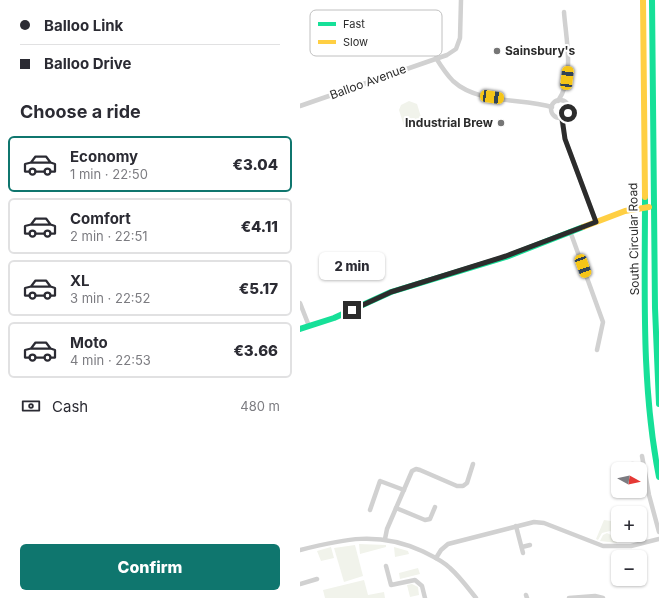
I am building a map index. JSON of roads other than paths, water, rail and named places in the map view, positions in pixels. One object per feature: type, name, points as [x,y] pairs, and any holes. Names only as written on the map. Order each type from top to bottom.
[{"type":"main road","name":"South Circular Road","points":[[643,0],[659,404]]},
{"type":"main road","name":"South Circular Road","points":[[652,0],[654,136],[650,207],[646,370],[659,477]]},
{"type":"main road","points":[[300,329],[334,318],[391,292],[506,256],[625,211],[650,207]]},
{"type":"street","name":"Balloo Avenue","points":[[300,106],[447,55],[456,49],[460,38],[461,0]]},
{"type":"street","points":[[552,107],[558,101],[566,85],[568,64],[564,12]]},
{"type":"street","points":[[436,58],[454,81],[461,87],[474,93],[536,102],[552,107]]},
{"type":"street","points":[[558,101],[563,101],[568,108],[568,113],[562,118]]},
{"type":"street","points":[[552,107],[553,114],[562,118]]},
{"type":"street","points":[[562,118],[565,139],[596,222]]},
{"type":"street","points":[[570,231],[603,322],[597,350]]},
{"type":"street","points":[[300,302],[309,326]]},
{"type":"street","points":[[642,456],[643,462]]},
{"type":"street","points":[[385,539],[387,529],[412,471],[416,469],[457,486],[463,486],[467,483],[473,464]]},
{"type":"street","points":[[370,510],[380,481],[404,490]]},
{"type":"street","points":[[647,482],[659,532]]},
{"type":"street","points":[[396,508],[425,520],[430,519],[436,507]]},
{"type":"street","points":[[436,558],[441,550],[448,544],[534,522],[544,523],[603,546],[631,546],[659,539]]},
{"type":"street","points":[[516,526],[523,553]]},
{"type":"street","points":[[300,550],[332,542],[359,538],[385,539],[410,546],[436,558],[450,567],[476,598]]},
{"type":"street","points":[[522,547],[530,545]]},
{"type":"street","points":[[386,566],[391,585],[415,580],[422,586],[425,598]]},
{"type":"street","points":[[300,584],[317,579]]},
{"type":"street","points":[[569,598],[595,596],[603,598]]},
{"type":"place","name":"Sainsbury's","points":[[497,51]]},
{"type":"place","name":"Industrial Brew","points":[[501,123]]}]
